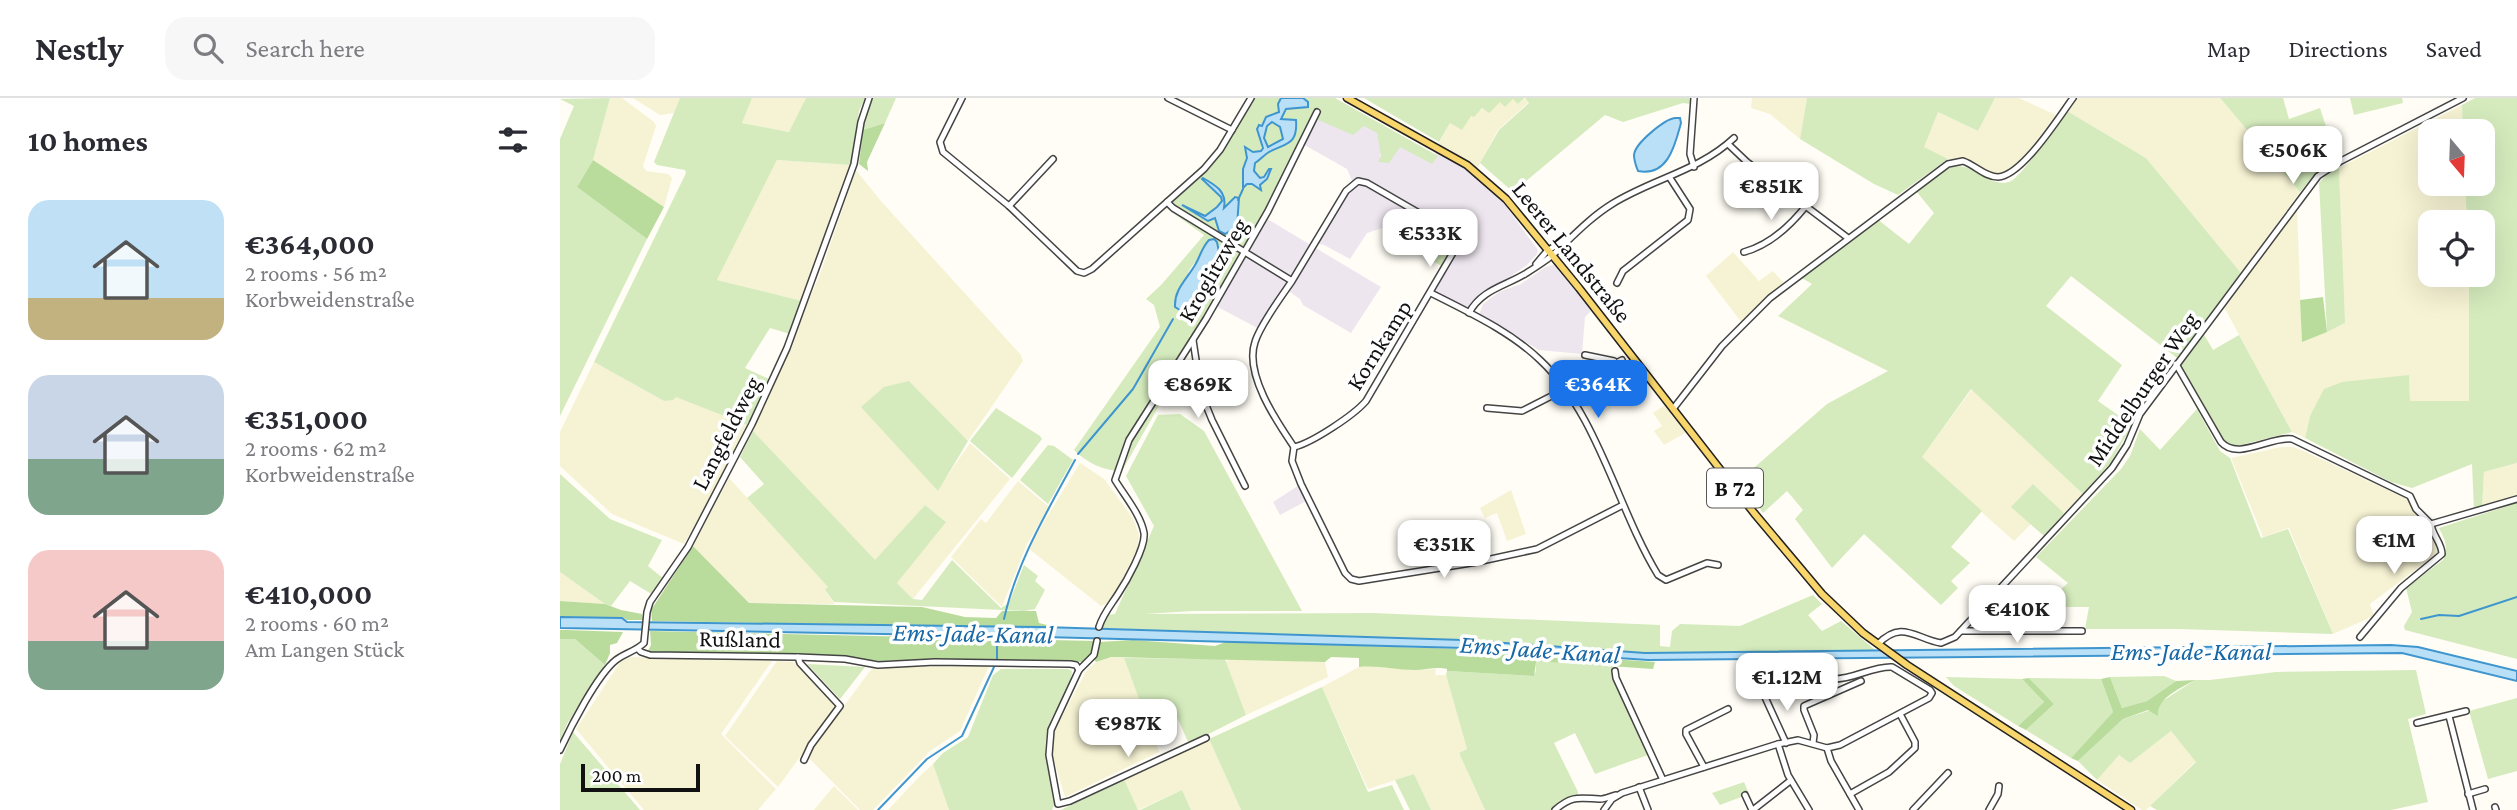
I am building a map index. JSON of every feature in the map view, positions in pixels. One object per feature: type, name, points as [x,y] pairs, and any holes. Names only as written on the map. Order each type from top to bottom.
[{"type":"main road","name":"Leerer Landstraße","points":[[1348,98],[1448,154],[1482,176],[1506,199],[1799,569],[1844,615],[1907,665],[2131,810]]},
{"type":"main road","name":"Leerer Landstraße","points":[[2109,797],[2125,810]]},
{"type":"street","name":"Langfeldweg","points":[[560,750],[568,731],[609,667],[619,658],[638,649],[646,639],[647,615],[653,597],[688,547],[752,424],[787,348],[854,164],[861,122],[869,98]]},
{"type":"street","points":[[962,98],[940,142],[945,155],[1009,206],[1077,271],[1084,273],[1092,269],[1212,161],[1251,98]]},
{"type":"street","points":[[1168,98],[1232,130]]},
{"type":"street","points":[[1694,98],[1690,154],[1694,167]]},
{"type":"street","points":[[1673,410],[1708,362],[1756,311],[1784,286],[1948,164],[1963,161],[1989,175],[1998,177],[2008,174],[2021,165],[2073,98]]},
{"type":"street","name":"Middelburger Weg","points":[[1961,631],[2112,468],[2127,445],[2140,414],[2318,176],[2340,161],[2463,98]]},
{"type":"street","name":"Kroglitzweg","points":[[1099,627],[1103,616],[1120,592],[1144,538],[1136,515],[1115,480],[1129,440],[1193,340],[1268,211],[1317,112]]},
{"type":"street","points":[[1469,313],[1488,292],[1534,266],[1614,203],[1694,167],[1734,138]]},
{"type":"street","points":[[1728,144],[1747,162],[1847,238]]},
{"type":"street","points":[[1009,206],[1054,159]]},
{"type":"street","points":[[1617,283],[1623,271],[1688,220],[1690,209],[1670,178]]},
{"type":"street","name":"Kornkamp","points":[[1362,181],[1456,236],[1456,247],[1431,293],[1360,407],[1331,428],[1294,447],[1265,401],[1253,353],[1255,338],[1292,281],[1353,183],[1362,181]]},
{"type":"street","points":[[1167,202],[1172,208],[1292,281]]},
{"type":"street","points":[[1744,252],[1759,248],[1792,222],[1806,206]]},
{"type":"street","points":[[1431,293],[1529,350],[1566,388],[1579,410],[1653,568],[1662,578],[1675,578],[1707,563],[1718,565]]},
{"type":"street","points":[[1193,340],[1202,393],[1212,420],[1245,486]]},
{"type":"street","points":[[1585,355],[1614,361],[1615,364]]},
{"type":"street","points":[[1487,408],[1521,411],[1622,360]]},
{"type":"street","points":[[2176,364],[2225,447],[2238,450],[2278,439],[2292,439],[2410,496],[2416,509],[2431,524],[2442,554],[2401,588],[2360,637]]},
{"type":"street","points":[[1294,447],[1292,461],[1308,499],[1345,572],[1351,579],[1359,581],[1477,562],[1537,549],[1623,505]]},
{"type":"street","points":[[2431,524],[2517,499]]},
{"type":"street","points":[[1878,644],[1884,638],[1901,631],[1912,631],[1941,643],[1950,641],[1961,631],[2082,631]]},
{"type":"street","points":[[1097,641],[1094,655],[1079,670],[1051,730],[1049,755],[1058,804],[1070,801],[1206,738]]},
{"type":"street","name":"Rußland","points":[[638,649],[650,655],[798,657],[800,663],[840,706],[811,745],[804,760]]},
{"type":"street","points":[[798,657],[845,659],[878,665],[935,662],[1070,664],[1076,665],[1079,670]]},
{"type":"street","points":[[1555,810],[1578,797],[1600,800],[1779,744],[1798,740],[1828,748],[1840,745],[1930,697],[1930,690],[1892,667],[1853,678],[1832,679]]},
{"type":"street","points":[[1615,671],[1663,780]]},
{"type":"street","points":[[1813,743],[1814,734],[1804,706],[1861,681]]},
{"type":"street","points":[[1764,695],[1786,743]]},
{"type":"street","points":[[1704,767],[1686,730],[1728,709]]},
{"type":"street","points":[[2417,723],[2466,711]]},
{"type":"street","points":[[1850,794],[1889,772],[1915,748],[1915,742],[1900,714]]},
{"type":"street","points":[[2449,716],[2473,810]]},
{"type":"street","points":[[1779,744],[1790,781],[1809,810]]},
{"type":"street","points":[[1828,748],[1831,761],[1859,810]]},
{"type":"street","points":[[1913,810],[1948,773]]},
{"type":"street","points":[[1745,795],[1752,810],[1790,781]]},
{"type":"street","points":[[1989,810],[1998,794],[1999,786]]},
{"type":"street","points":[[1639,787],[1648,810]]},
{"type":"street","points":[[2469,794],[2485,789]]},
{"type":"street","points":[[1603,810],[1612,799],[1622,793]]},
{"type":"street","points":[[1600,800],[1603,810]]},
{"type":"shaded area","points":[[610,98],[622,98],[656,126],[643,166],[646,171],[668,174],[672,178],[664,207],[593,160]]},
{"type":"shaded area","points":[[633,98],[680,98],[674,113],[660,115]]},
{"type":"shaded area","points":[[752,98],[806,98],[790,132],[742,123]]},
{"type":"shaded area","points":[[1524,98],[1529,102],[1498,130],[1477,169],[1438,145],[1450,123],[1500,102],[1514,99],[1518,104]]},
{"type":"shaded area","points":[[1752,98],[1807,98],[1800,139],[1770,114],[1751,108]]},
{"type":"shaded area","points":[[1995,98],[2019,98],[2056,115],[2019,163],[2007,173],[1990,173],[1973,162],[1948,159],[1923,147],[1938,112],[1978,131]]},
{"type":"shaded area","points":[[2077,98],[2220,98],[2300,192],[2241,273],[2146,158],[2067,111]]},
{"type":"shaded area","points":[[2462,105],[2463,119],[2435,119]]},
{"type":"shaded area","points":[[1317,112],[1365,124],[1377,133],[1382,150],[1380,156],[1390,156],[1401,141],[1432,157],[1437,151],[1465,167],[1497,194],[1538,250],[1537,254],[1511,276],[1511,279],[1496,286],[1467,312],[1431,293],[1457,241],[1411,209],[1400,228],[1394,224],[1367,233],[1350,259],[1324,245],[1314,243],[1353,183],[1347,169],[1301,143]]},
{"type":"shaded area","points":[[2418,128],[2418,196],[2466,196],[2466,210],[2418,210],[2418,287],[2469,287],[2469,401],[2410,401],[2409,375],[2310,416],[2305,438],[2292,432],[2224,307],[2297,209],[2302,342],[2344,324],[2339,168]]},
{"type":"shaded area","points":[[777,160],[851,165],[802,301],[717,280]]},
{"type":"shaded area","points":[[856,170],[1021,355],[1023,361],[968,441],[909,381],[937,491],[970,443],[1010,479],[913,599],[897,583],[945,521],[925,505],[875,561],[753,431],[820,274]]},
{"type":"shaded area","points":[[1264,217],[1381,287],[1351,333],[1303,305],[1300,299],[1287,290],[1261,330],[1214,305]]},
{"type":"shaded area","points":[[1733,252],[1759,281],[1773,271],[1784,283],[1742,323],[1706,276]]},
{"type":"shaded area","points":[[1555,264],[1591,311],[1585,317],[1582,354],[1539,350],[1479,315],[1483,304],[1499,292],[1521,284],[1544,268]]},
{"type":"shaded area","points":[[594,362],[664,401],[675,396],[747,425],[722,477],[684,544],[612,514],[560,466],[560,432]]},
{"type":"shaded area","points":[[1972,389],[2083,494],[2064,513],[2033,484],[2012,507],[2031,524],[2014,541],[1921,458]]},
{"type":"shaded area","points":[[1665,405],[1687,432],[1664,445],[1654,431],[1662,426],[1653,413]]},
{"type":"shaded area","points":[[2281,447],[2294,447],[2407,499],[2439,552],[2370,604],[2374,616],[2333,634],[2289,528],[2263,537],[2231,458]]},
{"type":"shaded area","points":[[1080,463],[1104,479],[1133,518],[1139,535],[1137,549],[1117,590],[1106,604],[1101,606],[1028,548]]},
{"type":"shaded area","points":[[2517,463],[2517,497],[2482,508],[2484,472]]},
{"type":"shaded area","points":[[729,478],[829,587],[825,591],[835,604],[749,603],[693,546]]},
{"type":"shaded area","points":[[1018,481],[1049,507],[1027,544],[1002,607],[951,557],[981,519],[986,523]]},
{"type":"shaded area","points":[[1301,484],[1308,500],[1280,515],[1273,502]]},
{"type":"shaded area","points":[[1511,490],[1526,534],[1507,541],[1497,513],[1485,518],[1480,508]]},
{"type":"shaded area","points":[[560,572],[605,604],[560,601]]},
{"type":"shaded area","points":[[632,657],[772,661],[721,734],[776,789],[758,810],[644,810],[576,729],[621,661]]},
{"type":"shaded area","points":[[1110,657],[1124,658],[1159,752],[1065,797],[1052,754],[1054,731],[1087,670],[1096,662]]},
{"type":"shaded area","points":[[1229,659],[1325,662],[1328,677],[1246,715],[1226,662]]},
{"type":"shaded area","points":[[777,661],[796,662],[837,706],[778,787],[725,736]]},
{"type":"shaded area","points":[[1375,665],[1411,670],[1436,669],[1435,675],[1446,675],[1467,749],[1459,753],[1485,810],[1431,810],[1414,774],[1368,789],[1322,687],[1359,667]]},
{"type":"shaded area","points":[[989,666],[960,731],[930,751],[873,810],[860,810],[807,756],[873,667]]},
{"type":"shaded area","points":[[2171,731],[2196,761],[2146,810],[2097,780],[2119,754],[2131,762]]},
{"type":"shaded area","points":[[1209,739],[1241,810],[1191,810],[1182,790],[1138,810],[1124,779]]},
{"type":"shaded area","points":[[933,764],[949,810],[888,810],[920,776]]},
{"type":"shaded area","points":[[834,786],[858,810],[814,810]]},
{"type":"green space","points":[[610,98],[593,160],[577,187],[647,239],[560,416],[560,139],[574,106],[560,99]]},
{"type":"green space","points":[[680,98],[752,98],[742,123],[789,132],[806,98],[865,98],[859,111],[851,165],[777,160],[717,280],[802,301],[790,334],[770,328],[745,368],[769,379],[747,425],[676,397],[664,401],[594,362],[686,173],[685,170],[657,165],[654,162]]},
{"type":"green space","points":[[873,98],[896,98],[885,123],[863,130],[865,116]]},
{"type":"green space","points":[[1254,98],[1281,98],[1278,104],[1279,112],[1262,126],[1261,151],[1253,152],[1245,147],[1247,158],[1243,169],[1244,187],[1252,183],[1260,190],[1267,174],[1260,178],[1254,171],[1255,163],[1269,152],[1290,142],[1293,119],[1281,119],[1289,107],[1294,108],[1308,102],[1303,98],[1335,98],[1438,156],[1432,164],[1400,147],[1389,163],[1378,162],[1381,156],[1377,133],[1364,126],[1353,135],[1316,119],[1196,340],[1189,335],[1190,347],[1187,356],[1122,471],[1102,468],[1084,459],[1074,450],[1160,327],[1154,305],[1146,299],[1204,235],[1166,208],[1210,167]],"holes":[[[1202,179],[1224,194],[1224,208],[1235,198],[1238,224],[1236,240],[1230,231],[1226,232],[1217,224],[1215,217],[1201,218],[1185,205],[1205,216],[1222,200]],[[1200,255],[1217,257],[1209,267],[1204,285],[1197,290],[1188,272]]]},
{"type":"green space","points":[[1364,98],[1524,98],[1518,104],[1513,99],[1505,107],[1500,102],[1489,113],[1482,108],[1474,117],[1471,116],[1462,130],[1450,123],[1439,142]]},
{"type":"green space","points":[[1525,98],[1692,98],[1691,104],[1683,103],[1623,122],[1605,115],[1513,192],[1480,163],[1499,130],[1529,103]]},
{"type":"green space","points":[[1807,98],[1995,98],[1978,131],[1938,112],[1924,147],[1948,159],[1898,195],[1874,184],[1800,139]]},
{"type":"green space","points":[[2220,98],[2283,98],[2289,119],[2320,108],[2337,160],[2313,176],[2300,192]]},
{"type":"green space","points":[[2350,98],[2402,98],[2403,103],[2354,115]]},
{"type":"green space","points":[[2475,98],[2517,98],[2517,463],[2484,472],[2482,508],[2474,510],[2472,464],[2412,488],[2391,482],[2305,438],[2310,416],[2324,389],[2342,382],[2409,375],[2410,401],[2469,401],[2469,287],[2495,287],[2495,210],[2466,210],[2466,196],[2496,196],[2496,119],[2463,119],[2462,105]]},
{"type":"green space","points":[[2067,111],[2146,158],[2241,273],[2177,358],[2071,276],[2046,306],[2122,365],[2098,401],[2132,425],[2110,464],[2083,494],[1971,389],[1922,457],[1982,511],[1951,547],[1970,563],[1951,581],[1958,588],[1941,605],[1864,534],[1832,568],[1795,519],[1803,510],[1787,491],[1763,513],[1740,480],[1827,404],[1888,371],[1778,316],[1812,284],[1800,277],[1877,219],[1909,244],[1934,213],[1916,191],[1943,171],[1961,166],[2001,183],[2015,178]]},
{"type":"green space","points":[[1272,122],[1280,127],[1283,139],[1268,147],[1265,131],[1267,125]]},
{"type":"green space","points":[[885,123],[867,162],[868,171],[859,164],[863,130]]},
{"type":"green space","points":[[593,160],[664,207],[647,239],[577,187]]},
{"type":"green space","points":[[2339,168],[2345,323],[2327,332],[2319,183],[2329,172]]},
{"type":"green space","points":[[1427,221],[1454,238],[1454,248],[1443,267],[1411,248]]},
{"type":"green space","points":[[2323,297],[2327,332],[2302,342],[2300,300]]},
{"type":"green space","points":[[2203,333],[2213,350],[2239,335],[2292,432],[2237,446],[2229,445],[2223,440],[2180,366]]},
{"type":"green space","points":[[909,381],[968,441],[938,491],[861,407],[884,387]]},
{"type":"green space","points":[[996,408],[1042,439],[1012,478],[970,441]]},
{"type":"green space","points":[[2197,409],[2220,451],[2230,458],[2261,538],[2288,529],[2333,634],[2085,629],[2089,607],[2060,607],[2050,599],[2068,583],[2036,557],[2121,469],[2130,456],[2140,429],[2160,450]]},
{"type":"green space","points":[[1180,414],[1204,431],[1302,611],[1144,614],[1373,613],[1660,625],[1660,646],[1670,647],[1672,631],[1680,624],[1740,626],[1813,595],[1822,604],[1808,615],[1822,631],[1841,621],[1875,650],[1645,653],[1463,640],[1101,628],[1106,615],[1115,614],[1154,526],[1126,476],[1158,415]]},
{"type":"green space","points":[[753,431],[875,560],[925,505],[946,522],[897,583],[913,599],[922,600],[952,560],[1001,608],[1009,603],[1024,565],[1038,576],[1035,581],[1045,590],[1035,609],[1024,611],[834,602],[825,590],[828,587],[747,498],[764,484],[740,457]]},
{"type":"green space","points":[[1048,445],[1054,446],[1073,460],[1048,504],[1020,480]]},
{"type":"green space","points":[[560,474],[610,519],[662,540],[648,566],[664,579],[653,595],[630,581],[611,606],[560,572]]},
{"type":"green space","points":[[2033,484],[2064,513],[2044,536],[2011,507]]},
{"type":"green space","points":[[2517,503],[2517,659],[2405,630],[2404,626],[2412,612],[2406,588],[2445,556],[2445,544],[2439,528]]},
{"type":"green space","points":[[693,546],[749,603],[922,607],[965,617],[996,618],[1002,611],[1036,611],[1039,623],[1059,628],[652,621],[651,610]]},
{"type":"green space","points":[[560,601],[605,604],[642,614],[643,620],[627,620],[622,617],[560,617]]},
{"type":"green space","points":[[560,630],[623,632],[617,643],[610,645],[605,665],[575,639],[560,639]]},
{"type":"green space","points":[[650,631],[1095,641],[1091,654],[1084,662],[944,659],[879,661],[840,657],[647,653],[651,645]]},
{"type":"green space","points":[[560,639],[575,639],[605,665],[567,724],[560,741]]},
{"type":"green space","points":[[1133,640],[1215,646],[1226,642],[1465,649],[1655,662],[1653,669],[1536,661],[1534,676],[1447,671],[1440,668],[1414,670],[1359,667],[1359,658],[1331,657],[1325,662],[1111,657],[1096,662],[1093,658],[1099,642]]},
{"type":"green space","points":[[1124,658],[1225,659],[1246,715],[1189,744],[1177,717],[1150,729]]},
{"type":"green space","points":[[1535,661],[1613,665],[1614,680],[1648,755],[1595,774],[1575,733],[1554,743],[1578,792],[1577,796],[1566,798],[1550,810],[1485,810],[1459,753],[1467,749],[1447,671],[1533,676],[1536,671]]},
{"type":"green space","points":[[807,664],[865,667],[840,699]]},
{"type":"green space","points":[[1001,669],[1072,671],[1069,685],[1047,733],[1047,762],[1056,801],[1052,810],[949,810],[933,764],[943,753],[968,737],[993,675]]},
{"type":"green space","points":[[2416,670],[2426,714],[2408,719],[2428,802],[2391,810],[2157,810],[2150,806],[2196,762],[2171,731],[2130,763],[2119,755],[2097,780],[2078,761],[2123,719],[2157,708],[2161,702],[2195,680],[2276,672]]},
{"type":"green space","points":[[2164,676],[2176,681],[2147,701],[2122,708],[2110,677]]},
{"type":"green space","points":[[1946,677],[2022,679],[2044,702],[2018,726],[1954,686]]},
{"type":"green space","points":[[2110,677],[2122,708],[2147,701],[2176,681],[2195,680],[2165,699],[2158,710],[2158,716],[2148,710],[2123,719],[2078,761],[2071,758],[2113,712],[2101,679]]},
{"type":"green space","points":[[2029,678],[2101,679],[2113,712],[2071,758],[2026,730],[2054,704]]},
{"type":"green space","points":[[2029,678],[2054,704],[2026,730],[2018,726],[2044,702],[2022,679]]},
{"type":"green space","points":[[1322,687],[1368,792],[1392,785],[1404,810],[1241,810],[1209,739]]},
{"type":"green space","points":[[2517,698],[2517,771],[2488,779],[2469,711]]},
{"type":"green space","points":[[573,732],[640,810],[560,810],[560,764]]},
{"type":"green space","points":[[1414,774],[1431,810],[1410,810],[1395,780]]},
{"type":"green space","points":[[1124,779],[1138,810],[1061,810]]},
{"type":"green space","points":[[1744,782],[1749,794],[1720,805],[1712,793]]},
{"type":"green space","points":[[1182,790],[1191,810],[1140,810]]},
{"type":"water","points":[[1281,98],[1303,98],[1308,102],[1308,107],[1286,109],[1281,119],[1296,120],[1293,139],[1255,163],[1254,171],[1260,178],[1271,169],[1267,179],[1260,185],[1261,190],[1252,184],[1243,188],[1243,169],[1247,158],[1245,147],[1253,152],[1261,151],[1263,148],[1257,129],[1259,125],[1262,126],[1266,117],[1279,112],[1278,104]],"holes":[[[1272,122],[1280,127],[1283,139],[1268,147],[1264,138],[1267,126]]]},
{"type":"water","points":[[1680,118],[1681,123],[1668,158],[1657,169],[1638,171],[1634,155],[1639,144],[1658,127]]},
{"type":"water","points":[[1203,178],[1220,190],[1225,202],[1224,208],[1235,197],[1239,198],[1236,240],[1230,231],[1225,234],[1219,231],[1215,218],[1208,221],[1182,205],[1205,216],[1222,201]]},
{"type":"water","points":[[1214,239],[1219,252],[1209,267],[1207,284],[1198,290],[1198,302],[1183,312],[1175,307],[1179,289],[1209,240]]},
{"type":"water","name":"Ems-Jade-Kanal","points":[[560,617],[622,618],[627,622],[1043,627],[1463,640],[1645,653],[2391,645],[2418,647],[2517,671],[2517,681],[2402,653],[1648,660],[1465,648],[560,628]]},
{"type":"waterway","points":[[1238,200],[1243,189]]},
{"type":"waterway","points":[[1078,454],[1133,389],[1173,319]]},
{"type":"waterway","name":"Ems-Jade-Kanal","points":[[1004,619],[1025,557],[1075,460]]},
{"type":"waterway","points":[[2421,619],[2439,615],[2459,616],[2517,597]]},
{"type":"waterway","name":"Ems-Jade-Kanal","points":[[997,645],[997,660]]},
{"type":"waterway","points":[[878,810],[927,759],[962,736],[994,667]]}]
